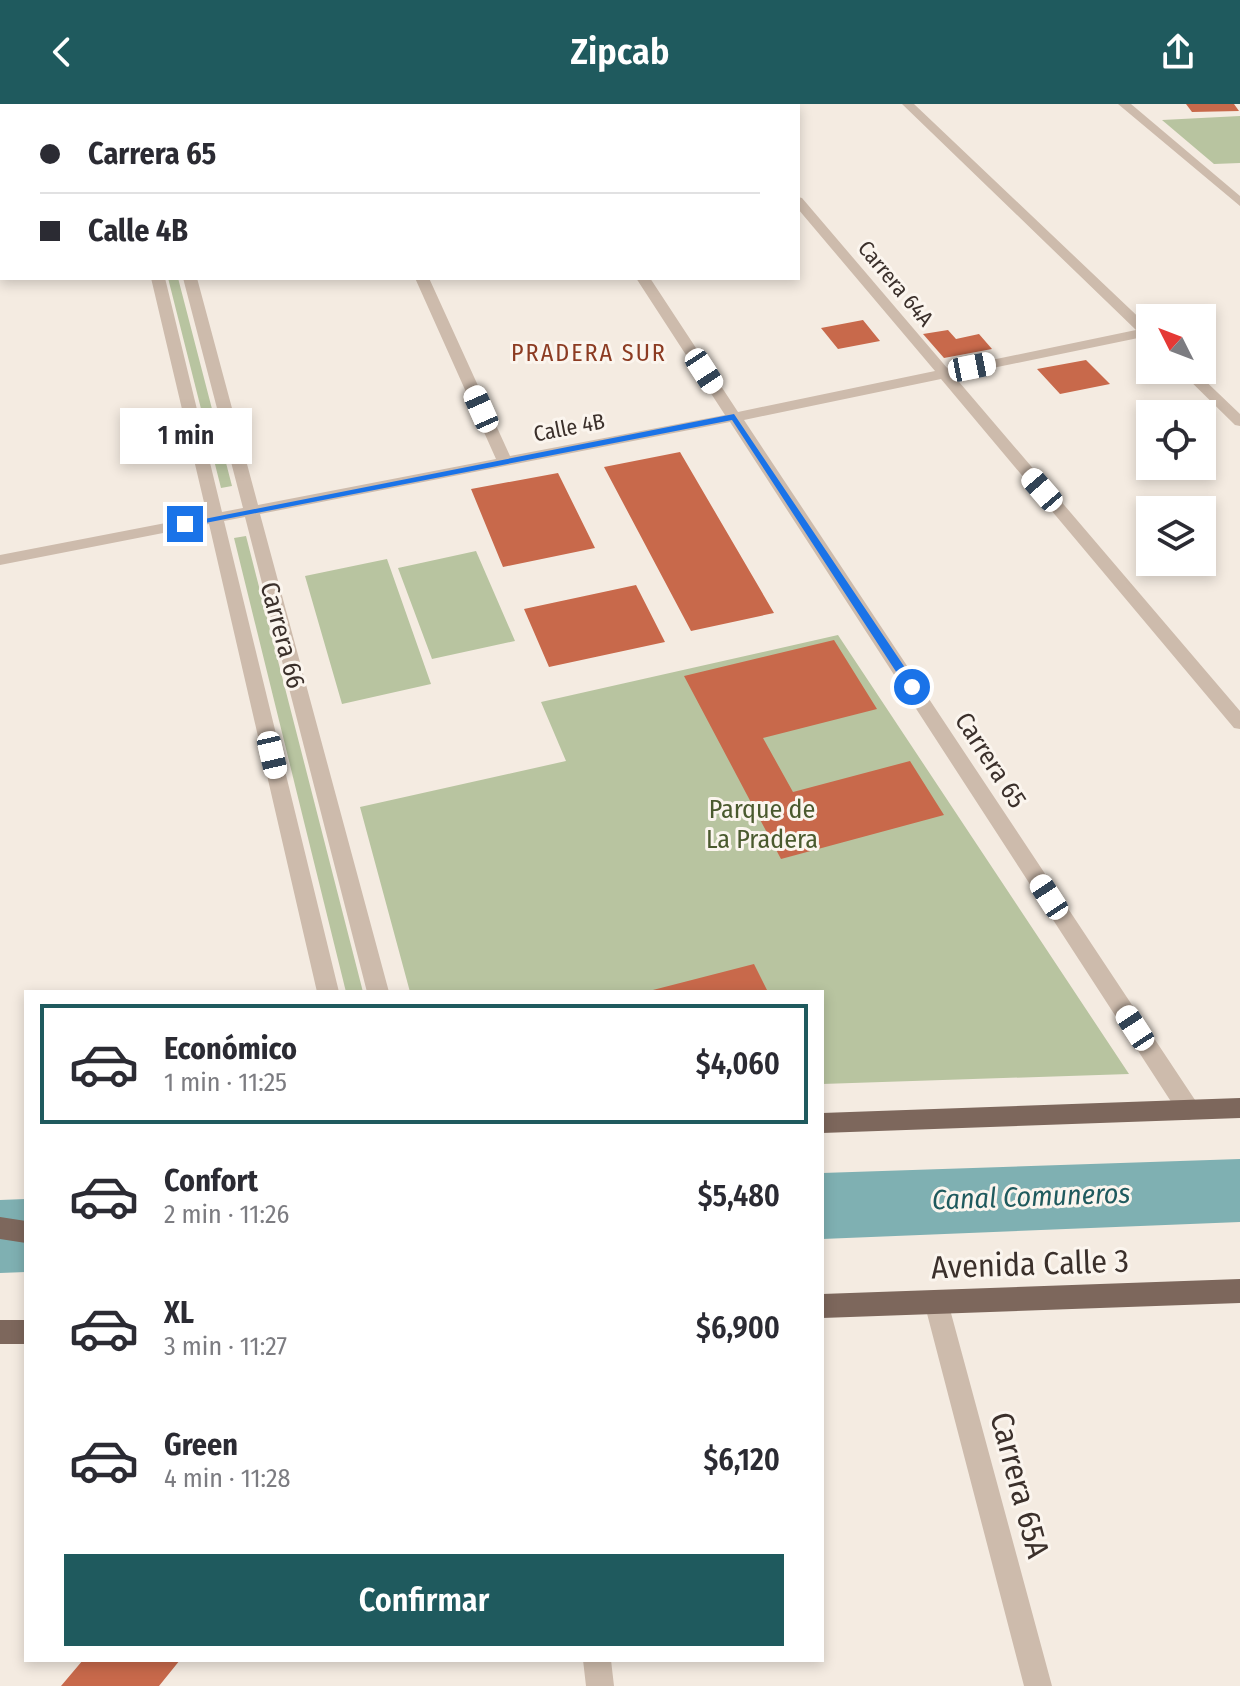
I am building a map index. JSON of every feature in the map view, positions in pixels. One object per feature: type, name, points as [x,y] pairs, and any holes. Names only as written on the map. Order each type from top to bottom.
[{"type":"main road","points":[[824,1123],[1240,1108]]},
{"type":"main road","points":[[0,1219],[24,1216]]},
{"type":"main road","points":[[0,1228],[24,1232]]},
{"type":"main road","name":"Avenida Calle 3","points":[[824,1306],[1240,1291]]},
{"type":"main road","points":[[0,1332],[24,1332]]},
{"type":"street","points":[[908,104],[1136,322]]},
{"type":"street","points":[[1124,104],[1240,202]]},
{"type":"street","name":"Carrera 64A","points":[[800,203],[1240,723]]},
{"type":"street","name":"Carrera 66","points":[[158,280],[328,990]]},
{"type":"street","name":"Carrera 66","points":[[191,280],[377,990]]},
{"type":"street","points":[[423,280],[505,462]]},
{"type":"street","name":"Carrera 65","points":[[644,280],[1189,1110]]},
{"type":"street","name":"Calle 4B","points":[[0,560],[1136,336]]},
{"type":"street","points":[[1201,384],[1240,422]]},
{"type":"street","name":"Carrera 65A","points":[[936,1302],[1038,1686]]},
{"type":"street","points":[[597,1662],[600,1686]]},
{"type":"green space","points":[[1240,116],[1240,163],[1214,164],[1162,120]]},
{"type":"green space","points":[[169,280],[179,280],[232,486],[221,488]]},
{"type":"green space","points":[[246,536],[362,990],[346,990],[234,538]]},
{"type":"green space","points":[[476,551],[515,641],[432,659],[398,568]]},
{"type":"green space","points":[[387,559],[431,684],[342,704],[305,576]]},
{"type":"green space","name":"Parque de La Pradera","points":[[838,635],[1129,1074],[824,1084],[824,990],[409,990],[360,807],[566,761],[541,702]]},
{"type":"water","name":"Canal Comuneros","points":[[1240,1159],[1240,1222],[824,1239],[824,1173]]},
{"type":"water","points":[[24,1199],[24,1272],[0,1273],[0,1200]]},
{"type":"building","points":[[1186,104],[1234,104],[1239,111],[1192,112]]},
{"type":"building","points":[[863,320],[880,341],[838,349],[821,328]]},
{"type":"building","points":[[948,330],[956,339],[979,334],[992,349],[944,358],[923,334]]},
{"type":"building","points":[[1086,360],[1110,384],[1060,394],[1037,369]]},
{"type":"building","points":[[680,452],[774,613],[691,631],[604,467]]},
{"type":"building","points":[[558,473],[595,548],[503,567],[471,489]]},
{"type":"building","points":[[636,585],[665,642],[549,667],[524,609]]},
{"type":"building","points":[[834,640],[877,709],[763,738],[793,792],[910,761],[944,815],[781,859],[684,676]]},
{"type":"building","points":[[754,964],[767,990],[653,990]]},
{"type":"building","points":[[81,1662],[178,1662],[159,1686],[61,1686]]},
{"type":"district","name":"PRADERA SUR","points":[[589,353]]},
{"type":"route","points":[[185,524],[734,417],[912,687]]}]
